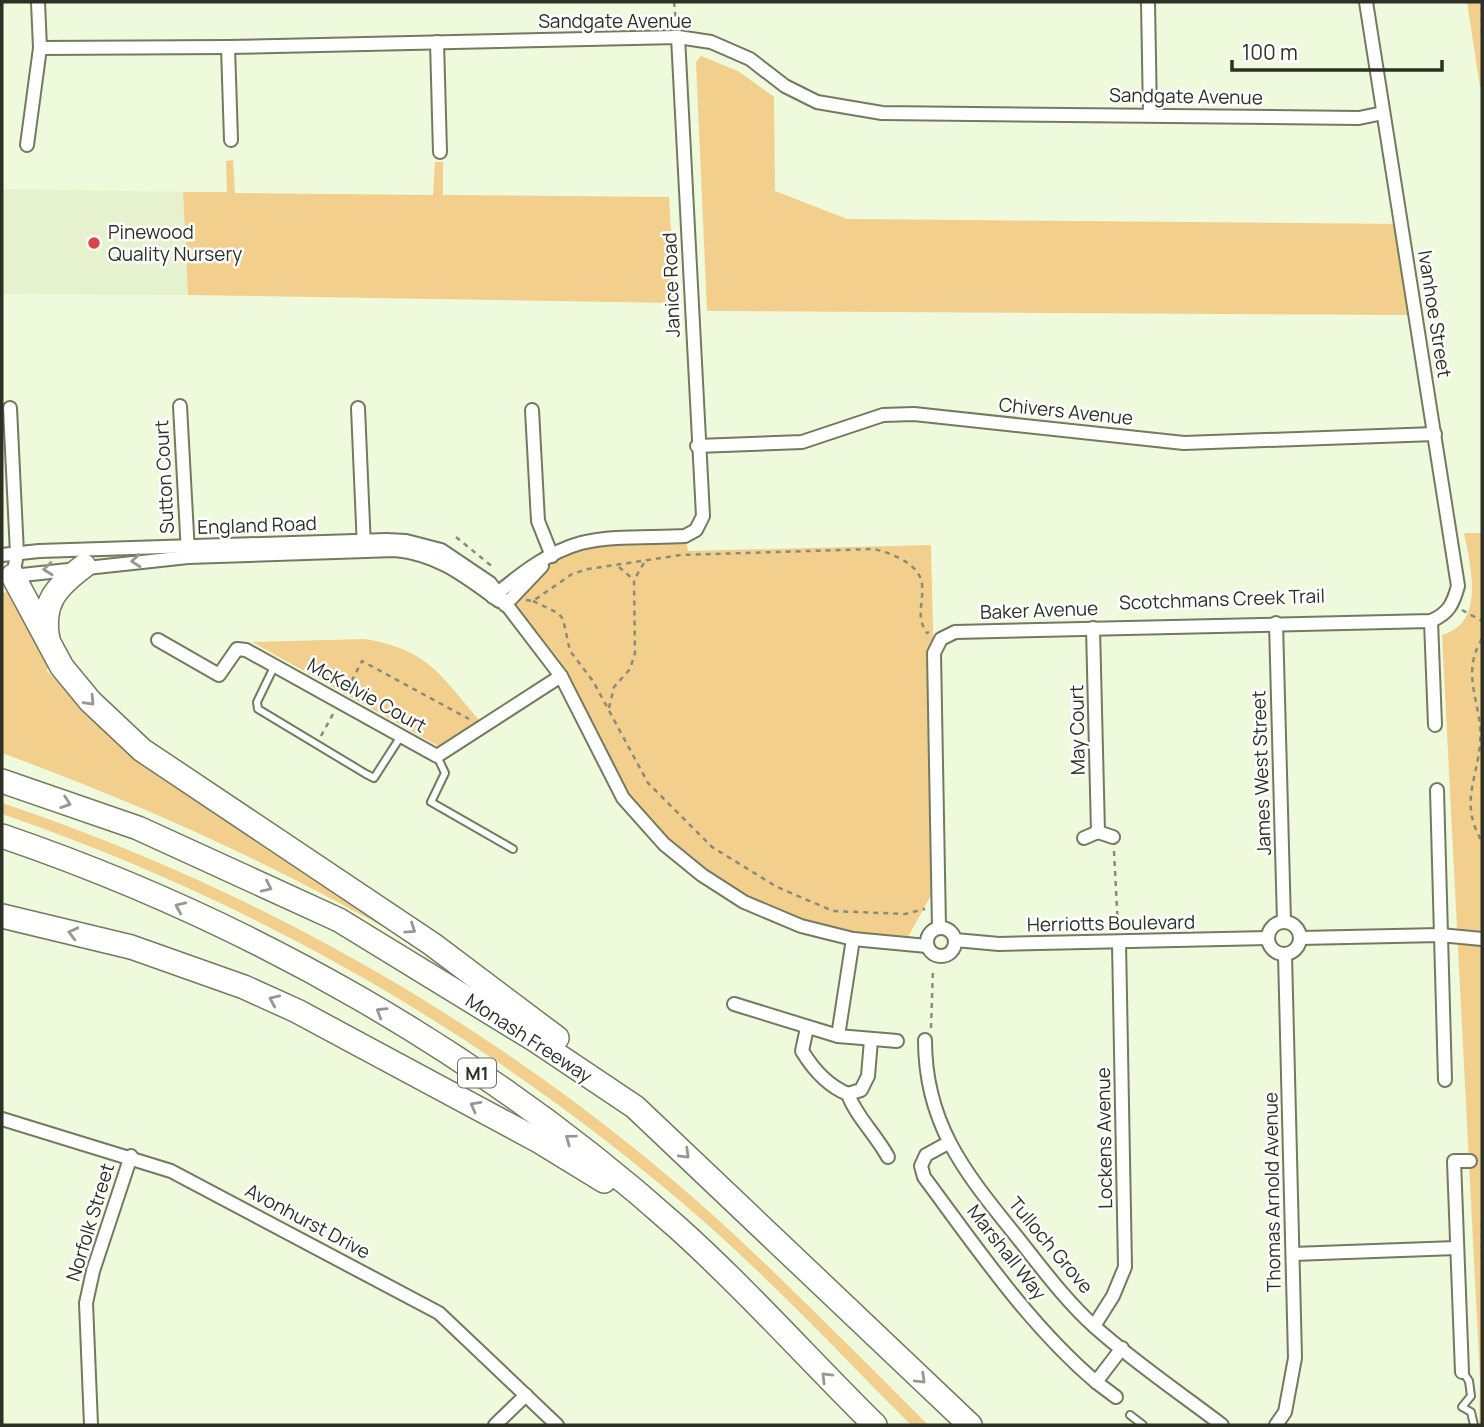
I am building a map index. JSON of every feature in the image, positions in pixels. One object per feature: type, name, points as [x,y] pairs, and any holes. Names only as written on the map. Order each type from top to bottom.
[{"type":"highway","points":[[49,647],[45,622],[49,600],[84,558]]},
{"type":"highway","points":[[10,562],[49,647],[90,701],[142,750],[432,944],[593,1065],[635,1107]]},
{"type":"highway","name":"Monash Freeway","points":[[2,781],[138,828],[339,920],[535,1040],[635,1107],[970,1425]]},
{"type":"highway","name":"M1","points":[[2,836],[169,901],[346,992],[428,1041],[539,1117],[631,1187],[680,1230],[874,1425]]},
{"type":"highway","points":[[6,918],[131,947],[244,987],[297,1011],[537,1140],[680,1230]]},
{"type":"street","points":[[27,145],[40,48],[38,2]]},
{"type":"street","points":[[1147,2],[1150,115]]},
{"type":"street","name":"Ivanhoe Street","points":[[1366,2],[1458,586],[1454,604]]},
{"type":"street","name":"Sandgate Avenue","points":[[40,48],[228,47],[678,37],[711,42],[750,59],[785,86],[817,102],[881,113],[1359,118],[1383,113]]},
{"type":"street","name":"Janice Road","points":[[552,556],[590,542],[685,536],[696,530],[703,516],[697,446],[678,37]]},
{"type":"street","points":[[437,42],[440,152]]},
{"type":"street","points":[[228,47],[231,140]]},
{"type":"street","name":"Sutton Court","points":[[180,406],[187,552]]},
{"type":"street","points":[[10,408],[10,562]]},
{"type":"street","points":[[358,408],[364,546]]},
{"type":"street","points":[[532,410],[538,521],[552,556]]},
{"type":"street","name":"Chivers Avenue","points":[[697,446],[802,442],[883,415],[914,414],[1184,443],[1435,434]]},
{"type":"street","name":"England Road","points":[[10,562],[249,549],[364,546],[406,541],[450,561],[505,605]]},
{"type":"street","points":[[495,595],[523,573],[552,556]]},
{"type":"street","points":[[552,556],[505,605],[561,676],[623,798],[664,844],[702,875],[744,902],[801,926],[853,939],[927,946],[937,956],[946,955],[953,949],[955,940],[948,929],[939,928],[929,934],[927,946]]},
{"type":"street","name":"England Road","points":[[10,562],[84,558]]},
{"type":"street","points":[[1435,725],[1431,621],[1445,615],[1454,604]]},
{"type":"street","name":"Baker Avenue","points":[[939,928],[934,667],[937,643],[955,632],[1431,621]]},
{"type":"street","name":"James West Street","points":[[1276,623],[1284,922]]},
{"type":"street","name":"May Court","points":[[1093,628],[1098,832]]},
{"type":"street","name":"McKelvie Court","points":[[158,640],[219,675],[237,649],[246,650],[438,756],[561,676]]},
{"type":"street","points":[[1437,790],[1446,1080]]},
{"type":"street","points":[[1084,838],[1098,832],[1113,837]]},
{"type":"street","points":[[1284,922],[1296,926],[1300,938],[1296,949],[1285,954],[1271,948],[1268,938],[1273,926],[1284,922]]},
{"type":"street","points":[[1300,938],[1440,935],[1482,939]]},
{"type":"street","name":"Herriotts Boulevard","points":[[955,940],[999,944],[1268,938]]},
{"type":"street","points":[[838,1036],[853,939]]},
{"type":"street","name":"Lockens Avenue","points":[[1094,1326],[1113,1296],[1125,1267],[1119,942]]},
{"type":"street","name":"Thomas Arnold Avenue","points":[[1276,1425],[1285,1412],[1292,1384],[1293,1254],[1285,954]]},
{"type":"street","points":[[734,1004],[838,1036],[897,1041]]},
{"type":"street","points":[[807,1028],[802,1051],[808,1062],[834,1088],[848,1094],[861,1090],[868,1076],[871,1040]]},
{"type":"street","name":"Tulloch Grove","points":[[925,1040],[925,1072],[933,1108],[948,1143],[970,1178],[1094,1326],[1217,1424]]},
{"type":"street","points":[[848,1094],[852,1104],[876,1133],[888,1157]]},
{"type":"street","name":"Avonhurst Drive","points":[[2,1119],[131,1156],[171,1171],[439,1313],[557,1425]]},
{"type":"street","name":"Marshall Way","points":[[948,1143],[926,1155],[921,1166],[924,1177],[1012,1294],[1062,1352],[1116,1397]]},
{"type":"street","name":"Norfolk Street","points":[[91,1425],[86,1303],[93,1271],[131,1156]]},
{"type":"street","points":[[1462,1372],[1454,1161],[1470,1161]]},
{"type":"street","points":[[1293,1254],[1456,1248]]},
{"type":"street","points":[[1097,1382],[1122,1348]]},
{"type":"street","points":[[495,1425],[526,1395]]},
{"type":"lane","points":[[275,666],[257,702],[258,709],[374,778],[401,736]]},
{"type":"lane","points":[[438,756],[445,773],[430,802],[513,849]]},
{"type":"lane","points":[[1462,1372],[1469,1381],[1471,1396],[1462,1407],[1471,1412],[1474,1425]]},
{"type":"lane","points":[[1130,1415],[1143,1425]]},
{"type":"path","points":[[674,2],[676,23]]},
{"type":"path","points":[[1482,8],[1482,36]]},
{"type":"path","points":[[456,537],[500,575]]},
{"type":"path","points":[[533,601],[572,574],[680,555],[874,549],[895,554],[920,577],[922,585],[919,622],[927,633],[936,627]]},
{"type":"path","points":[[609,708],[614,687],[630,669],[635,653],[634,580],[645,561]]},
{"type":"path","points":[[612,566],[626,570],[634,580]]},
{"type":"path","points":[[523,599],[558,613],[563,620],[570,650],[609,708],[648,782],[712,847],[777,887],[833,911],[905,914],[939,905]]},
{"type":"path","points":[[1454,604],[1482,621]]},
{"type":"path","points":[[1482,639],[1471,669],[1480,742],[1469,798],[1472,825],[1482,842]]},
{"type":"path","points":[[316,745],[362,661],[469,719],[476,731]]},
{"type":"path","points":[[1113,837],[1119,942]]},
{"type":"path","points":[[925,1040],[931,1031],[933,968]]},
{"type":"path","points":[[1482,1223],[1482,1257]]},
{"type":"shaded area","points":[[1467,2],[1482,2],[1482,87],[1480,87]]},
{"type":"shaded area","points":[[701,56],[738,71],[774,97],[775,191],[847,219],[1400,224],[1414,315],[707,311],[696,62]]},
{"type":"shaded area","points":[[233,160],[235,193],[433,195],[435,162],[443,162],[443,195],[669,197],[675,303],[188,295],[183,192],[227,192],[226,161]]},
{"type":"shaded area","name":"Pinewood Quality Nursery","points":[[2,189],[183,192],[188,295],[2,294]]},
{"type":"shaded area","points":[[1464,533],[1482,533],[1482,1425],[1479,1425],[1480,1378],[1442,635],[1455,629],[1470,608],[1472,579]]},
{"type":"shaded area","points":[[685,536],[688,551],[931,545],[939,881],[904,944],[801,926],[702,875],[623,798],[561,676],[505,605],[552,556],[569,547]]},
{"type":"shaded area","points":[[7,592],[50,667],[46,670],[118,745],[145,766],[403,938],[256,860],[156,814],[2,753],[2,593]]},
{"type":"shaded area","points":[[365,639],[404,650],[432,667],[480,721],[438,746],[252,642]]},
{"type":"shaded area","points":[[2,803],[96,837],[189,876],[280,919],[368,967],[539,1076],[619,1136],[696,1200],[785,1283],[928,1425],[911,1425],[798,1310],[710,1227],[603,1138],[524,1080],[359,975],[273,929],[184,886],[94,848],[2,814]]},
{"type":"place","name":"Pinewood Quality Nursery","points":[[94,243]]}]
